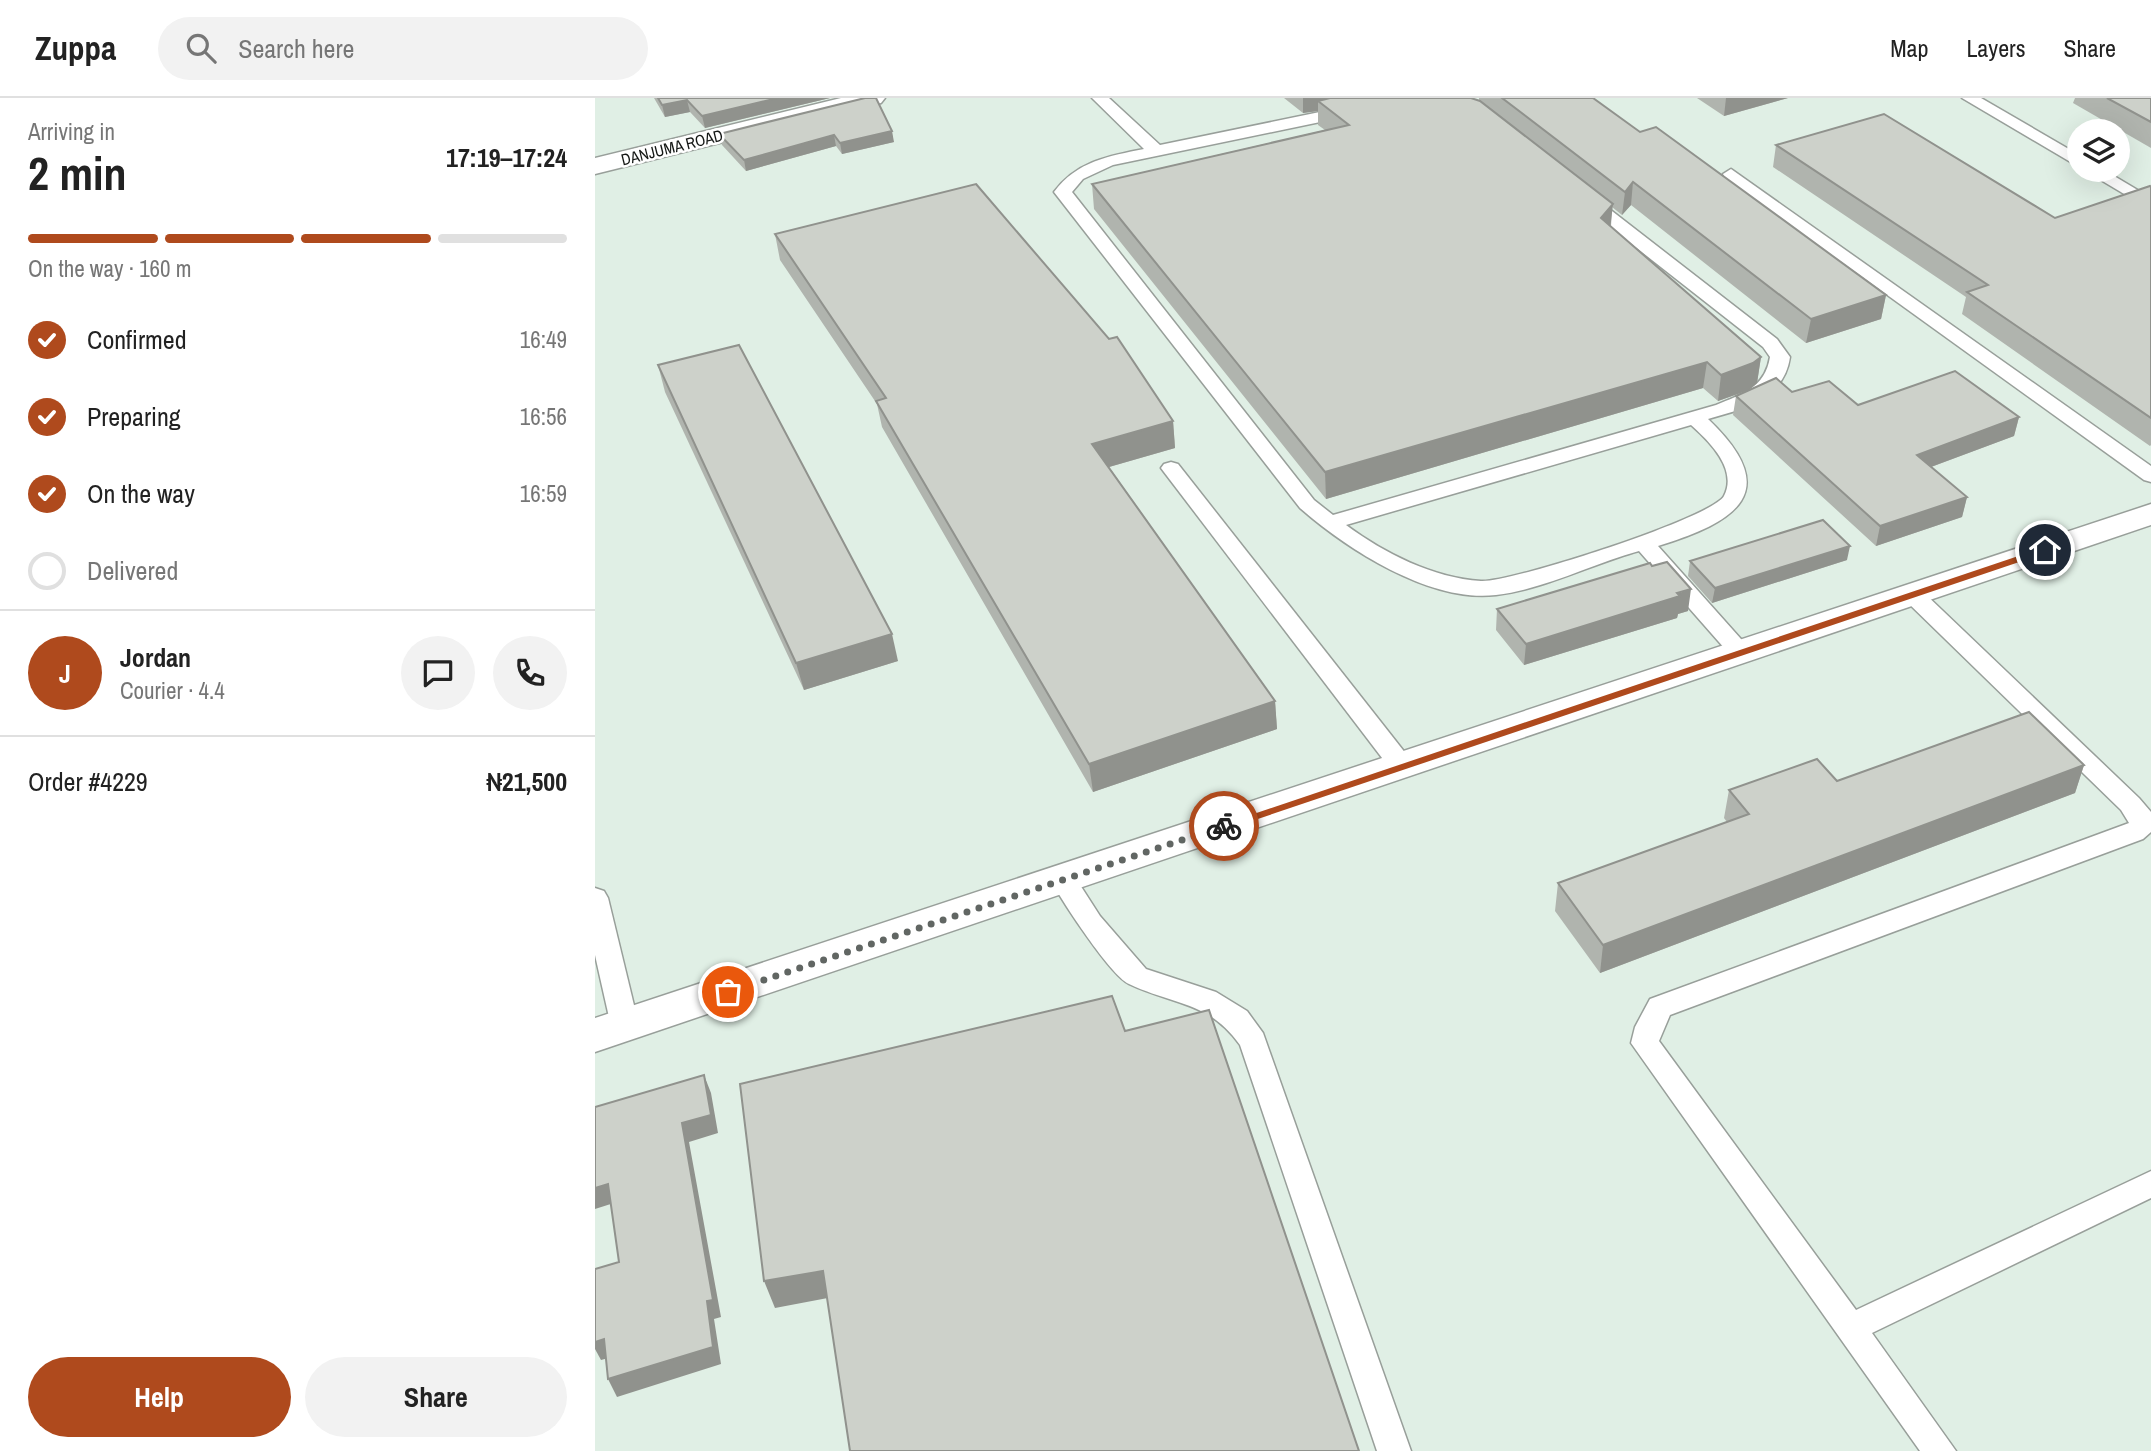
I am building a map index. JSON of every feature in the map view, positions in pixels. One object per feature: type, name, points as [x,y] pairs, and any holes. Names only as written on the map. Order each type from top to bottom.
[{"type":"street","name":"DANJUMA ROAD","points":[[595,166],[872,98]]},
{"type":"street","points":[[610,1031],[1064,881],[1401,765],[2151,514]]},
{"type":"lane","points":[[1100,98],[1155,150]]},
{"type":"lane","points":[[1970,98],[2067,155]]},
{"type":"lane","points":[[1364,107],[1155,150],[1089,167],[1067,183],[1063,192],[1307,504],[1362,548],[1397,566],[1470,587],[1488,589],[1643,542],[1721,511],[1734,497],[1736,479],[1731,458],[1722,442],[1694,417]]},
{"type":"lane","points":[[1731,174],[2151,476]]},
{"type":"lane","points":[[2112,182],[2151,205]]},
{"type":"lane","points":[[1328,523],[1694,417],[1758,394],[1772,384],[1779,372],[1780,357],[1769,343],[1573,189]]},
{"type":"lane","points":[[1171,468],[1401,765]]},
{"type":"lane","points":[[1643,542],[1741,653]]},
{"type":"lane","points":[[1913,595],[2130,804],[2147,828],[1660,1007],[1649,1027],[1645,1043],[1939,1451]]},
{"type":"lane","points":[[1064,881],[1091,923],[1136,976],[1206,999],[1237,1019],[1253,1041],[1394,1451]]},
{"type":"lane","points":[[595,898],[610,1031]]},
{"type":"lane","points":[[1851,1328],[2151,1184]]},
{"type":"shaded area","points":[[595,98],[2151,98],[2151,1451],[595,1451]]},
{"type":"building","points":[[658,98],[778,98],[702,116],[687,100],[662,105]]},
{"type":"building","points":[[865,98],[876,98],[892,131],[840,143],[834,135],[744,160],[719,134]]},
{"type":"building","points":[[1330,98],[1471,98],[1480,101],[1613,204],[1601,218],[1761,357],[1753,363],[1721,375],[1707,362],[1325,472],[1092,184],[1349,125],[1318,101]]},
{"type":"building","points":[[1502,98],[1593,98],[1640,132],[1656,127],[1886,295],[1811,319],[1633,182],[1625,192]]},
{"type":"building","points":[[2107,98],[2151,98],[2151,122]]},
{"type":"building","points":[[1884,114],[2055,218],[2151,187],[2151,418],[1967,292],[1988,285],[1776,145]]},
{"type":"building","points":[[976,184],[1109,339],[1117,337],[1173,421],[1092,444],[1275,701],[1089,764],[876,401],[886,398],[775,234]]},
{"type":"building","points":[[739,345],[892,634],[796,663],[658,365]]},
{"type":"building","points":[[1955,371],[2019,417],[1917,455],[1967,497],[1880,526],[1736,396],[1776,378],[1792,392],[1829,381],[1858,405]]},
{"type":"building","points":[[1823,520],[1850,546],[1715,588],[1690,561]]},
{"type":"building","points":[[1667,562],[1691,589],[1677,593],[1680,596],[1526,644],[1497,609],[1650,563],[1652,566]]},
{"type":"building","points":[[2029,712],[2084,765],[1603,945],[1558,883],[1749,814],[1729,790],[1817,759],[1837,781]]},
{"type":"building","points":[[1112,996],[1125,1031],[1209,1010],[1359,1451],[850,1451],[823,1271],[764,1281],[740,1084]]},
{"type":"building","points":[[704,1075],[711,1115],[682,1123],[713,1300],[707,1301],[713,1347],[608,1379],[604,1339],[595,1342],[595,1269],[619,1262],[608,1184],[595,1188],[595,1107]]},
{"type":"way so far","points":[[728,992],[1224,826]]},
{"type":"route","points":[[1224,826],[2045,550]]}]
